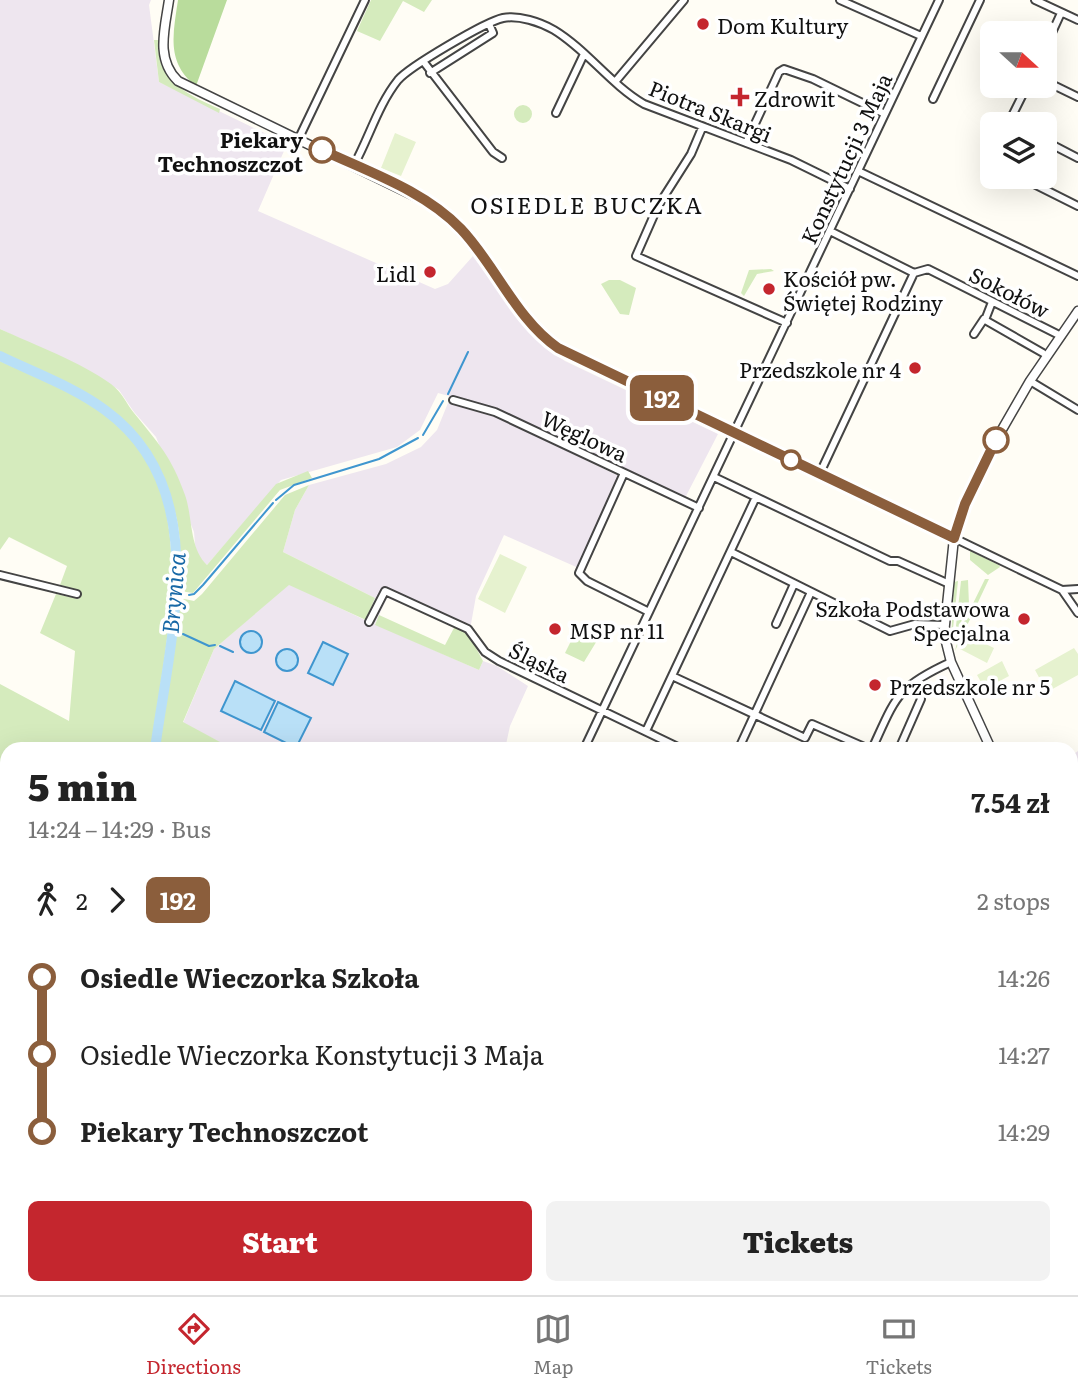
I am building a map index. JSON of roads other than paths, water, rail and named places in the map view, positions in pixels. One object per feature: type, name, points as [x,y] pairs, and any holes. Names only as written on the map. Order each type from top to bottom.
[{"type":"street","points":[[169,0],[162,45],[174,77],[187,88],[420,197],[460,228],[538,331],[558,348],[1062,590],[1078,589]]},
{"type":"street","points":[[298,139],[365,0]]},
{"type":"street","points":[[615,82],[684,0]]},
{"type":"street","points":[[840,0],[921,36]]},
{"type":"street","name":"Konstytucji 3 Maja","points":[[588,742],[939,0]]},
{"type":"street","points":[[933,99],[980,0]]},
{"type":"street","points":[[1035,0],[1078,20]]},
{"type":"street","points":[[1057,22],[1061,13]]},
{"type":"street","name":"Piotra Skargi","points":[[354,165],[393,87],[403,75],[489,24],[511,17],[530,20],[551,28],[644,104],[746,143],[850,189]]},
{"type":"street","points":[[430,73],[493,33],[489,24]]},
{"type":"street","points":[[556,113],[584,54]]},
{"type":"street","points":[[423,61],[493,152],[502,158]]},
{"type":"street","points":[[746,143],[779,72],[784,69],[813,79],[885,114]]},
{"type":"street","points":[[1057,87],[1078,97]]},
{"type":"street","points":[[702,128],[691,154],[657,206],[636,256],[787,323]]},
{"type":"street","points":[[1057,148],[1078,159]]},
{"type":"street","points":[[858,171],[1078,276]]},
{"type":"street","points":[[1044,189],[1078,206]]},
{"type":"street","name":"Sokołów","points":[[830,231],[914,273],[928,269],[1061,336]]},
{"type":"street","points":[[820,473],[914,273]]},
{"type":"street","points":[[974,334],[992,302]]},
{"type":"street","points":[[987,742],[951,662],[943,625],[954,538],[987,458],[1030,382],[1078,311]]},
{"type":"street","points":[[984,319],[1043,354]]},
{"type":"street","points":[[1030,382],[1078,410]]},
{"type":"street","name":"Węglowa","points":[[453,400],[495,412],[699,508]]},
{"type":"street","points":[[624,473],[579,573],[587,581],[649,612]]},
{"type":"street","points":[[714,477],[890,561],[898,561],[947,583]]},
{"type":"street","points":[[646,731],[756,498]]},
{"type":"street","points":[[731,552],[890,631],[915,624],[943,625]]},
{"type":"street","points":[[0,575],[77,594]]},
{"type":"street","points":[[776,624],[794,584]]},
{"type":"street","points":[[1062,590],[1078,613]]},
{"type":"street","name":"Śląska","points":[[369,622],[385,591],[468,629],[485,652],[499,661],[668,742]]},
{"type":"street","points":[[742,742],[811,592]]},
{"type":"street","points":[[874,742],[898,695],[951,662]]},
{"type":"street","points":[[672,676],[805,738],[813,724],[854,742]]},
{"type":"street","points":[[902,742],[922,699],[917,681]]},
{"type":"water","points":[[247,631],[255,631],[262,638],[262,646],[255,653],[247,653],[240,646],[240,638]]},
{"type":"water","points":[[323,642],[348,654],[333,685],[308,673]]},
{"type":"water","points":[[283,649],[291,649],[298,656],[298,664],[291,671],[283,671],[276,664],[276,656]]},
{"type":"water","points":[[235,681],[275,701],[261,730],[221,711]]},
{"type":"water","points":[[278,702],[311,718],[299,742],[284,742],[264,732]]},
{"type":"waterway","points":[[448,394],[468,352]]},
{"type":"waterway","name":"Brynica","points":[[0,356],[67,387],[105,410],[139,443],[161,481],[173,522],[176,567],[175,613],[156,742]]},
{"type":"waterway","points":[[423,435],[443,401]]},
{"type":"waterway","points":[[276,500],[294,485],[379,459],[418,438]]},
{"type":"waterway","points":[[189,595],[203,585],[273,503]]},
{"type":"waterway","name":"Brynica","points":[[175,593],[181,594]]},
{"type":"waterway","name":"Brynica","points":[[171,632],[175,633]]},
{"type":"waterway","points":[[183,634],[209,646],[215,645]]},
{"type":"waterway","points":[[220,646],[233,652]]},
{"type":"place","name":"Dom Kultury","points":[[703,24]]},
{"type":"place","name":"Zdrowit","points":[[740,97]]},
{"type":"place","name":"Piekary Technoszczot","points":[[322,150]]},
{"type":"place","name":"Lidl","points":[[430,272]]},
{"type":"place","name":"Kościół pw. Świętej Rodziny","points":[[769,289]]},
{"type":"place","name":"Przedszkole nr 4","points":[[915,368]]},
{"type":"place","name":"Szkoła Podstawowa Specjalna","points":[[1024,619]]},
{"type":"place","name":"MSP nr 11","points":[[555,629]]},
{"type":"place","name":"Przedszkole nr 5","points":[[875,685]]},
{"type":"district","name":"OSIEDLE BUCZKA","points":[[587,204]]}]
